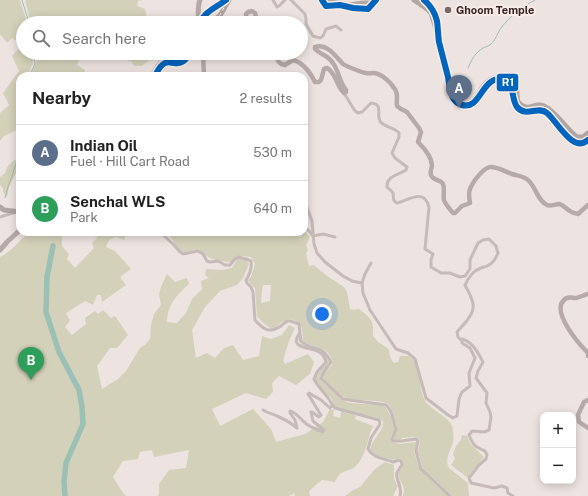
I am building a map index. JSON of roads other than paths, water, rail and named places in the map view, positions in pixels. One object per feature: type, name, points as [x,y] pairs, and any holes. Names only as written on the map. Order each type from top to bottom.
[{"type":"highway","points":[[220,16],[229,0]]},
{"type":"highway","points":[[324,0],[349,5],[373,3],[378,0]]},
{"type":"highway","points":[[414,0],[427,8],[431,13],[438,35],[452,94],[460,103],[470,103],[488,81],[504,76],[516,85],[518,102],[526,108],[536,105],[547,107],[565,127],[577,137],[583,137],[588,133]]},
{"type":"highway","points":[[155,72],[162,62],[182,60]]},
{"type":"highway","points":[[0,207],[4,210],[16,212]]},
{"type":"main road","points":[[199,16],[198,4],[200,0]]},
{"type":"main road","points":[[246,16],[248,12],[252,11],[256,16]]},
{"type":"main road","points":[[344,93],[346,90],[334,64],[328,57],[317,52],[315,47],[318,46],[332,52],[343,63],[361,72],[380,74],[396,89],[397,106],[407,112],[419,128],[421,132],[418,142],[424,148],[432,164],[431,176],[442,183],[444,201],[453,213],[455,213],[462,206],[470,203],[469,191],[471,186],[482,171],[491,167],[499,168],[527,178],[541,200],[547,205],[561,205],[569,211],[578,214],[588,205]]},
{"type":"main road","points":[[203,60],[204,72]]},
{"type":"main road","points":[[278,60],[281,64],[285,65],[293,60],[299,62],[307,68],[316,82],[321,80],[324,69],[327,68],[332,71],[344,93]]},
{"type":"main road","points":[[0,250],[16,234]]},
{"type":"main road","points":[[588,294],[575,298],[567,298],[562,303],[561,314],[566,326],[588,353],[588,356]]},
{"type":"main road","points":[[588,400],[584,402],[578,415],[579,422],[588,428]]},
{"type":"street","points":[[273,0],[277,7],[285,0]]},
{"type":"street","points":[[291,0],[305,16]]},
{"type":"street","points":[[308,27],[313,36],[320,38],[326,30],[336,26],[341,30]]},
{"type":"street","points":[[344,93],[358,113],[362,112],[371,103],[378,106],[379,120],[384,125],[399,133],[399,137],[392,153],[395,158],[407,167],[406,170],[389,179],[387,187],[391,190],[394,201],[402,202],[414,196],[421,197],[427,202],[429,207],[425,249],[433,254],[431,267],[441,273],[450,273],[460,277],[465,276],[470,269],[470,260],[478,243],[489,239],[496,246],[498,253],[494,260],[488,266],[476,271],[465,285],[473,304],[473,310],[457,332],[462,343],[470,348],[475,358],[469,373],[470,386],[462,392],[459,399],[457,416],[453,418],[426,398],[415,359],[396,349],[370,310],[363,293],[362,283],[371,263]]},
{"type":"street","points":[[308,210],[312,221],[314,244],[317,253],[325,262],[343,276],[352,281],[362,283]]},
{"type":"street","points":[[0,217],[16,213]]},
{"type":"street","points":[[308,230],[313,236]]},
{"type":"street","points":[[313,236],[316,234],[323,234],[335,237]]},
{"type":"street","points":[[164,236],[183,254],[198,251],[203,254],[207,261],[218,261],[230,265],[238,257],[251,262],[251,272],[246,280],[253,292],[255,320],[263,328],[268,330],[273,330],[289,321],[299,324],[301,341],[306,345],[324,351],[331,362],[321,378],[328,386],[343,399],[389,406],[396,429],[392,439],[393,441],[416,439],[418,441],[416,451],[421,469],[450,496]]},
{"type":"street","points":[[300,333],[297,338],[298,343],[301,346],[314,349],[319,352],[326,360],[317,372],[314,379],[317,386],[329,398],[332,406]]},
{"type":"street","points":[[462,341],[462,339],[466,340],[472,344],[483,362],[476,378],[486,393],[486,403],[491,417],[488,430],[484,432],[472,431],[469,435],[476,448],[485,451],[487,455],[486,459],[470,478],[471,483],[494,488],[502,486],[507,488],[508,493],[513,496]]},
{"type":"street","points":[[263,410],[269,414],[277,416],[297,428],[295,420],[290,413],[290,411],[292,411],[307,425],[323,432],[324,430],[313,421],[311,412],[319,417],[321,415],[308,394],[309,393],[321,400],[330,408],[332,406],[379,420],[380,424],[371,438],[368,449],[380,459],[393,462],[399,460],[401,461],[402,465],[396,478],[401,488],[400,496]]},
{"type":"waterway","points":[[22,0],[27,16]]},
{"type":"waterway","points":[[468,68],[476,54],[492,43],[508,20],[535,0]]},
{"type":"waterway","points":[[31,72],[35,64],[34,60]]},
{"type":"waterway","points":[[5,198],[16,164]]},
{"type":"waterway","points":[[53,246],[47,277],[46,312],[59,352],[79,390],[83,424],[66,463],[64,482],[65,496]]},
{"type":"railway","points":[[202,16],[204,13],[224,0]]},
{"type":"railway","points":[[219,16],[228,0]]},
{"type":"place","name":"Ghoom Temple","points":[[448,10]]},
{"type":"place","name":"Indian Oil","points":[[459,108]]},
{"type":"place","name":"Senchal WLS","points":[[31,380]]}]
